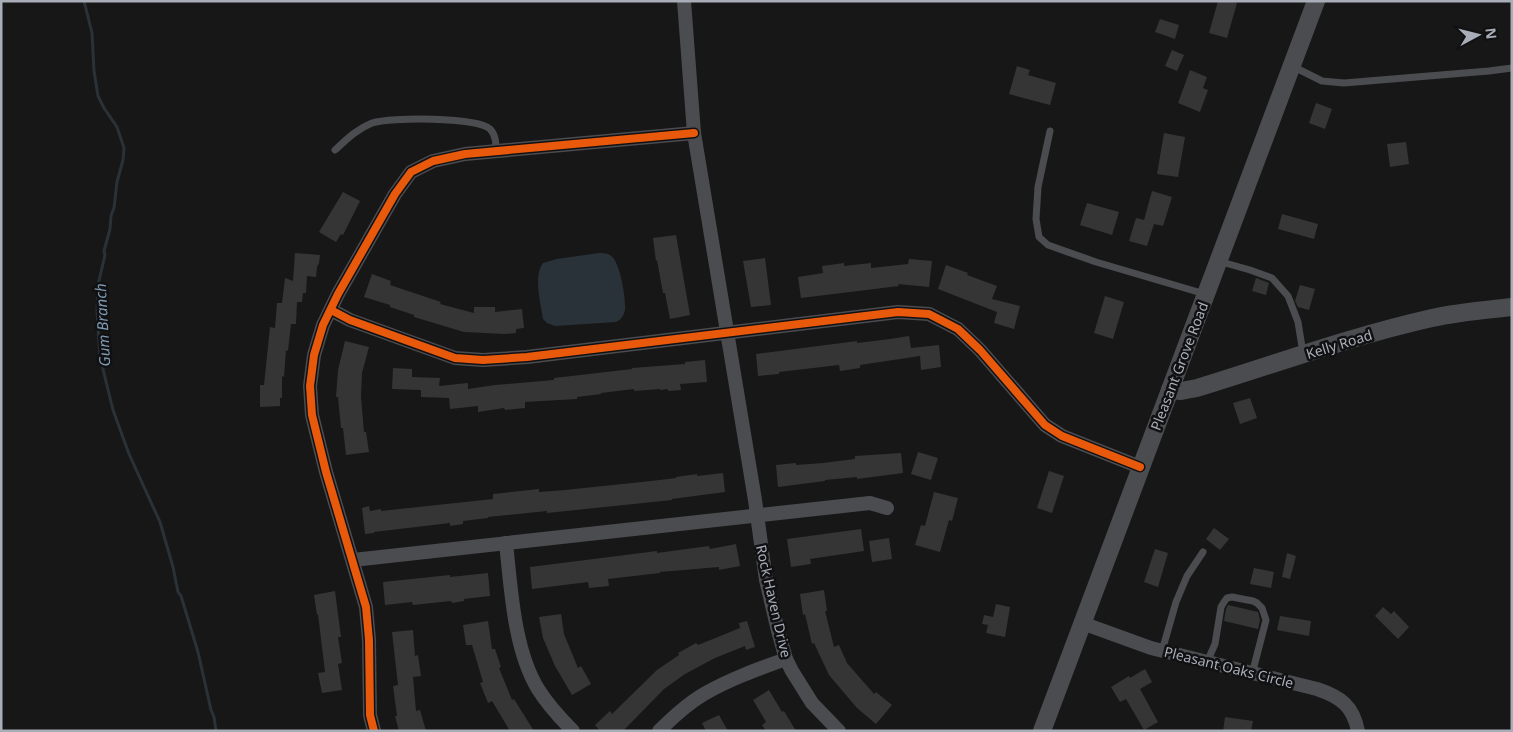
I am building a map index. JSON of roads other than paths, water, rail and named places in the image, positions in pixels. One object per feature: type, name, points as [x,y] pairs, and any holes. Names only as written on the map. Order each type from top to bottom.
[{"type":"street","name":"Rock Haven Drive","points":[[684,1],[694,133],[766,580],[778,631],[792,673],[812,703],[839,731]]},
{"type":"street","name":"Pleasant Grove Road","points":[[1042,731],[1316,1]]},
{"type":"street","points":[[374,731],[370,715],[369,640],[366,607],[326,472],[312,415],[310,386],[314,354],[323,325],[338,294],[395,194],[412,172],[433,161],[465,154],[694,133]]},
{"type":"street","name":"Kelly Road","points":[[1170,390],[1181,391],[1197,388],[1384,330],[1434,318],[1512,307]]},
{"type":"street","points":[[331,310],[350,320],[455,358],[483,360],[529,357],[898,312],[930,314],[958,329],[980,350],[1045,425],[1062,436],[1140,467]]},
{"type":"street","points":[[353,560],[870,503],[887,508]]},
{"type":"street","points":[[506,543],[518,636],[524,659],[538,688],[553,710],[573,731]]},
{"type":"street","name":"Pleasant Oaks Circle","points":[[1082,623],[1162,651],[1318,689],[1335,695],[1348,707],[1355,719],[1358,731]]},
{"type":"street","points":[[659,731],[683,708],[704,694],[744,675],[786,659]]},
{"type":"lane","points":[[1292,65],[1322,81],[1344,82],[1512,68]]},
{"type":"lane","points":[[335,150],[352,134],[364,127],[386,120],[434,119],[478,124],[490,129],[494,136],[496,151]]},
{"type":"lane","points":[[1050,132],[1038,188],[1036,219],[1039,236],[1048,245],[1096,262],[1206,294]]},
{"type":"lane","points":[[1218,260],[1272,278],[1288,296],[1298,322],[1303,355]]},
{"type":"lane","points":[[1162,651],[1176,602],[1187,576],[1203,552]]},
{"type":"lane","points":[[1206,662],[1215,644],[1221,608],[1227,598],[1232,597],[1253,601],[1262,608],[1266,620],[1252,674]]},
{"type":"waterway","name":"Gum Branch","points":[[84,1],[92,33],[94,71],[98,96],[117,127],[124,148],[98,285],[97,311],[100,357],[113,410],[129,454],[160,522],[178,592],[181,596],[198,652],[216,731]]}]
